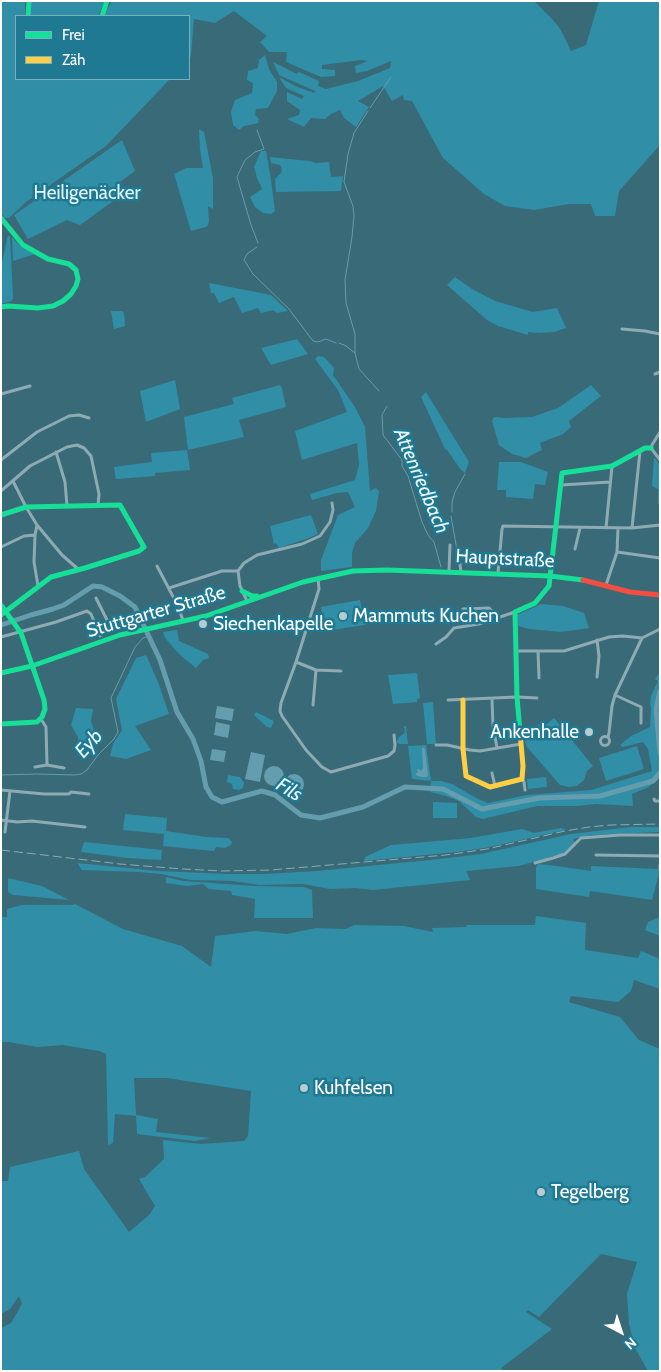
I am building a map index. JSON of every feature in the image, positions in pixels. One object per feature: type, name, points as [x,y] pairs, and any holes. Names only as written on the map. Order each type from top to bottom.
[{"type":"street","points":[[28,15],[29,1]]},
{"type":"street","points":[[102,15],[107,1]]},
{"type":"street","points":[[1,218],[23,245],[48,259],[69,264],[76,270],[78,279],[71,294],[63,301],[52,306],[38,308],[1,307]]},
{"type":"street","points":[[622,329],[660,334]]},
{"type":"street","points":[[655,374],[660,372]]},
{"type":"street","points":[[1,394],[30,386]]},
{"type":"street","points":[[1,460],[37,432],[69,416],[79,415],[89,418]]},
{"type":"street","points":[[651,448],[660,432]]},
{"type":"street","points":[[1,491],[30,466],[67,447],[77,445],[91,456],[100,494],[98,505]]},
{"type":"street","points":[[436,644],[454,628],[493,620],[535,603],[549,586],[562,474],[612,466],[645,448],[651,448]]},
{"type":"street","points":[[651,448],[660,460]]},
{"type":"street","points":[[632,528],[640,451]]},
{"type":"street","points":[[56,452],[65,482],[67,506]]},
{"type":"street","points":[[606,528],[612,466]]},
{"type":"street","points":[[13,481],[37,525],[62,555],[78,569]]},
{"type":"street","points":[[561,485],[610,482]]},
{"type":"street","points":[[247,601],[242,590],[238,572],[244,563],[257,555],[302,544],[320,536],[330,522],[333,510],[332,503]]},
{"type":"street","points":[[1,515],[26,507],[120,505],[144,547],[139,551],[56,575],[38,586],[5,614]]},
{"type":"street","points":[[37,525],[34,562],[38,586]]},
{"type":"street","points":[[498,573],[503,526],[632,528],[660,525]]},
{"type":"street","points":[[575,550],[580,528]]},
{"type":"street","points":[[606,585],[617,552],[618,528]]},
{"type":"street","points":[[1,547],[24,536],[35,534]]},
{"type":"street","points":[[449,571],[450,545]]},
{"type":"street","points":[[458,551],[461,572]]},
{"type":"street","points":[[617,552],[660,558]]},
{"type":"street","points":[[157,566],[179,608],[183,622]]},
{"type":"street","name":"Hauptstraße","points":[[318,578],[345,572],[368,570],[498,573],[550,576],[589,581],[630,592],[660,595]]},
{"type":"street","points":[[169,588],[222,571],[238,572]]},
{"type":"street","points":[[318,578],[319,589],[280,711],[306,750],[328,770],[336,772],[388,756],[394,751],[394,734]]},
{"type":"street","name":"Stuttgarter Straße","points":[[1,673],[64,656],[111,638],[206,616],[289,586],[318,578]]},
{"type":"street","points":[[242,590],[252,596],[260,596]]},
{"type":"street","points":[[1,637],[21,633],[87,610],[91,614],[100,635],[110,626],[96,598]]},
{"type":"street","points":[[1,605],[5,614],[21,633],[45,705],[41,720],[31,724],[1,724]]},
{"type":"street","points":[[463,609],[489,608],[492,610],[493,620]]},
{"type":"street","points":[[514,612],[517,697],[524,766],[522,779],[525,790]]},
{"type":"street","points":[[516,651],[564,651],[597,640],[623,636],[642,638],[660,629]]},
{"type":"street","points":[[608,737],[615,695],[642,638]]},
{"type":"street","points":[[597,640],[599,656],[597,676]]},
{"type":"street","points":[[538,651],[539,678]]},
{"type":"street","points":[[296,662],[316,670],[341,671]]},
{"type":"street","points":[[313,705],[316,670]]},
{"type":"street","points":[[615,695],[641,707],[641,723]]},
{"type":"street","points":[[448,700],[537,698]]},
{"type":"street","points":[[492,699],[497,748]]},
{"type":"street","points":[[463,700],[463,749],[466,776],[487,787],[522,779]]},
{"type":"street","points":[[41,720],[46,727],[46,765]]},
{"type":"street","points":[[436,745],[447,745],[480,752],[521,744]]},
{"type":"street","points":[[35,768],[46,765],[64,768]]},
{"type":"street","points":[[492,773],[494,786]]},
{"type":"street","points":[[1,790],[44,794],[69,794],[70,792],[89,794]]},
{"type":"street","points":[[5,832],[10,791]]},
{"type":"street","points":[[654,800],[660,801]]},
{"type":"street","points":[[1,820],[85,826]]},
{"type":"street","points":[[535,863],[565,854],[581,838],[620,835],[660,835]]},
{"type":"street","points":[[596,855],[660,856]]},
{"type":"street","points":[[660,865],[660,870]]},
{"type":"green space","points":[[1,1],[25,1],[25,15],[15,15],[15,80],[169,80],[106,146],[26,202],[9,218],[5,218],[1,213]]},
{"type":"green space","points":[[30,1],[105,1],[98,15],[30,15]]},
{"type":"green space","points":[[112,1],[534,1],[561,30],[571,51],[586,45],[599,1],[660,1],[660,145],[619,191],[615,216],[595,216],[591,204],[569,204],[534,210],[505,206],[484,194],[443,158],[412,101],[404,100],[403,95],[392,101],[383,86],[358,101],[369,107],[356,127],[344,118],[340,110],[325,119],[311,118],[304,127],[287,119],[299,115],[300,110],[287,101],[287,92],[302,99],[304,96],[286,88],[281,78],[295,86],[314,93],[315,91],[279,75],[273,62],[297,74],[299,72],[319,81],[318,86],[326,89],[358,81],[390,68],[391,61],[367,71],[356,73],[355,66],[368,61],[361,60],[322,65],[322,69],[335,70],[335,76],[321,77],[286,62],[287,52],[269,52],[260,42],[267,36],[234,11],[215,23],[194,19],[190,58],[190,15],[104,15]]},
{"type":"green space","points":[[265,55],[269,69],[277,82],[277,91],[268,108],[256,109],[255,115],[259,119],[258,123],[244,126],[239,130],[233,125],[231,112],[235,100],[252,93],[253,83],[247,80],[248,71],[258,68],[259,60]]},
{"type":"green space","points":[[199,129],[204,132],[213,178],[213,209],[208,206],[209,221],[206,227],[191,231],[174,174],[186,168],[203,168]]},
{"type":"green space","name":"Heiligenäcker","points":[[122,140],[135,171],[116,185],[116,199],[80,225],[67,220],[28,239],[14,215]]},
{"type":"green space","points":[[261,151],[266,151],[271,180],[275,211],[271,214],[263,213],[255,207],[250,197],[262,189],[254,167]]},
{"type":"green space","points":[[270,157],[316,163],[329,162],[331,177],[343,176],[341,191],[276,192],[275,179],[282,169],[280,165],[271,163]]},
{"type":"green space","points":[[8,235],[10,237],[13,296],[12,301],[1,304],[1,267]]},
{"type":"green space","points":[[12,237],[21,247],[35,254],[13,261]]},
{"type":"green space","points":[[455,277],[472,289],[495,301],[533,312],[557,308],[566,328],[554,332],[528,332],[528,335],[498,326],[487,320],[447,285]]},
{"type":"green space","points":[[209,283],[271,295],[288,311],[277,313],[273,310],[261,313],[258,308],[242,313],[234,297],[219,303],[214,293],[211,293]]},
{"type":"green space","points":[[111,311],[122,311],[124,313],[125,326],[114,329]]},
{"type":"green space","points":[[297,339],[308,354],[271,365],[261,348]]},
{"type":"green space","points":[[318,356],[324,357],[334,368],[333,375],[355,407],[365,427],[370,491],[376,488],[379,491],[376,511],[368,528],[355,543],[352,553],[352,567],[321,571],[321,560],[338,515],[355,507],[348,492],[312,500],[310,494],[355,480],[359,465],[357,443],[302,460],[295,431],[347,412],[338,390],[315,359]]},
{"type":"green space","points":[[175,380],[180,409],[146,422],[140,391]]},
{"type":"green space","points":[[280,385],[286,407],[239,420],[244,437],[188,450],[184,417],[234,404],[232,398]]},
{"type":"green space","points":[[591,385],[601,396],[569,421],[571,427],[563,434],[540,443],[542,450],[526,458],[512,454],[499,445],[492,421],[494,417],[532,417],[558,408]]},
{"type":"green space","points":[[426,392],[469,462],[465,473],[445,449],[421,397]]},
{"type":"green space","points":[[187,450],[190,470],[155,473],[155,476],[116,479],[114,467],[152,462],[151,453]]},
{"type":"green space","points":[[654,458],[660,465],[660,504],[658,504],[658,489],[652,486]]},
{"type":"green space","points":[[499,462],[521,462],[548,472],[545,485],[535,484],[533,499],[506,497],[506,490],[497,490]]},
{"type":"green space","points":[[311,515],[318,534],[279,548],[276,543],[274,544],[270,526]]},
{"type":"green space","name":"Mammuts Kuchen","points":[[360,600],[365,625],[325,631],[321,607]]},
{"type":"green space","points":[[541,604],[563,606],[584,613],[589,628],[561,632],[518,626],[517,615]]},
{"type":"green space","points":[[177,630],[179,641],[208,654],[209,658],[203,660],[196,668],[180,655],[165,638],[163,632]]},
{"type":"green space","points":[[146,655],[169,714],[135,726],[151,750],[126,759],[110,756],[113,744],[122,730],[116,699],[136,658]]},
{"type":"green space","points":[[660,672],[660,776],[649,787],[632,794],[633,806],[596,804],[537,806],[483,819],[476,817],[459,801],[430,792],[431,781],[452,784],[488,803],[527,795],[591,790],[652,771],[648,749],[643,742],[623,747],[620,745],[631,736],[650,727],[651,696],[658,681],[655,679]]},
{"type":"green space","points":[[417,673],[420,698],[417,699],[417,702],[393,704],[388,675]]},
{"type":"green space","points":[[433,702],[436,744],[427,744],[423,703]]},
{"type":"green space","points":[[76,708],[93,709],[91,721],[98,745],[78,751],[78,737],[71,725]]},
{"type":"green space","points":[[256,712],[274,721],[271,728],[267,727],[254,715]]},
{"type":"green space","points":[[554,718],[593,766],[587,771],[584,780],[577,786],[560,785],[527,747],[525,742],[531,729],[538,725],[547,724]]},
{"type":"green space","points":[[404,726],[406,726],[408,744],[400,744],[397,741],[405,733]]},
{"type":"green space","points":[[426,745],[431,781],[412,779],[408,746]]},
{"type":"green space","points":[[637,746],[644,769],[606,781],[599,758]]},
{"type":"green space","points":[[228,775],[240,777],[244,783],[243,788],[239,790],[233,789],[232,784],[227,782]]},
{"type":"green space","points":[[546,777],[547,787],[528,789],[527,779]]},
{"type":"green space","points":[[433,802],[457,803],[457,818],[433,818]]},
{"type":"green space","points":[[125,814],[167,818],[166,831],[228,838],[232,842],[231,845],[225,848],[216,847],[214,851],[163,846],[164,834],[123,830]]},
{"type":"green space","points":[[631,827],[660,827],[660,832],[586,836],[573,839],[575,843],[565,853],[519,866],[466,871],[470,880],[373,890],[355,888],[330,889],[303,884],[259,885],[233,881],[191,880],[161,874],[82,870],[77,863],[158,871],[228,874],[317,871],[481,854],[571,834]]},
{"type":"green space","points":[[561,828],[566,830],[485,848],[364,861],[365,857],[391,845],[471,838],[522,829],[534,833]]},
{"type":"green space","points":[[84,842],[162,850],[161,860],[81,852]]},
{"type":"green space","points":[[538,864],[591,871],[591,866],[658,869],[659,874],[652,900],[590,891],[589,897],[536,889],[536,868]]},
{"type":"green space","points":[[166,877],[183,881],[304,887],[312,890],[313,918],[254,918],[255,899],[232,895],[231,891],[209,889],[203,884],[187,886],[166,883]]},
{"type":"green space","points":[[8,878],[42,886],[69,900],[13,895],[8,892]]},
{"type":"green space","points":[[75,904],[123,929],[182,946],[211,967],[215,936],[256,931],[287,934],[316,928],[346,929],[354,925],[404,926],[433,932],[432,928],[466,927],[467,925],[535,925],[536,916],[586,923],[585,950],[638,958],[641,951],[660,959],[660,989],[634,980],[631,991],[618,1002],[571,996],[569,1002],[620,1017],[639,1040],[660,1049],[660,1371],[648,1371],[635,1348],[629,1324],[627,1294],[637,1262],[601,1254],[539,1317],[528,1310],[526,1312],[552,1329],[501,1368],[503,1371],[1,1371],[1,1328],[11,1323],[22,1304],[19,1296],[10,1309],[1,1314],[1,1181],[8,1181],[10,1167],[79,1151],[84,1169],[129,1232],[149,1215],[155,1206],[139,1179],[145,1177],[164,1159],[163,1140],[201,1144],[244,1141],[248,1136],[251,1091],[167,1078],[134,1078],[136,1115],[158,1119],[156,1132],[210,1138],[195,1141],[137,1134],[136,1116],[115,1114],[113,1143],[108,1145],[106,1054],[99,1051],[63,1045],[37,1047],[1,1042],[1,917],[7,917],[7,909],[22,905]]},
{"type":"green space","points":[[660,917],[660,936],[645,930],[648,922]]},
{"type":"water","points":[[217,706],[234,709],[232,721],[215,718]]},
{"type":"water","points":[[216,722],[230,725],[228,738],[214,735]]},
{"type":"water","points":[[422,747],[425,749],[427,777],[415,775],[418,772],[417,769],[421,771],[423,768]]},
{"type":"water","points":[[212,749],[226,751],[224,762],[210,760]]},
{"type":"water","points":[[251,752],[265,755],[260,782],[245,779]]},
{"type":"water","points":[[274,766],[281,769],[284,776],[281,783],[274,786],[267,783],[264,776],[267,769]]},
{"type":"water","points":[[294,774],[301,777],[304,784],[301,791],[294,794],[287,791],[284,784],[287,777]]},
{"type":"waterway","points":[[370,108],[391,77]]},
{"type":"waterway","points":[[368,111],[354,133],[348,154],[344,182],[353,206],[354,216],[345,280],[346,303],[355,334],[355,353],[359,369],[379,391]]},
{"type":"waterway","points":[[257,130],[264,149],[255,152],[245,160],[237,177],[258,243]]},
{"type":"waterway","points":[[257,247],[247,254],[244,260],[253,274],[289,309],[313,341],[318,342],[326,339],[336,343]]},
{"type":"waterway","points":[[339,343],[355,353]]},
{"type":"waterway","name":"Attenriedbach","points":[[387,406],[382,415],[383,435],[402,460],[402,466],[408,476],[422,522],[428,535],[434,542],[441,567]]},
{"type":"waterway","points":[[452,512],[455,492],[465,474]]},
{"type":"waterway","points":[[451,516],[457,550]]},
{"type":"waterway","name":"Fils","points":[[1,625],[64,605],[93,586],[102,587],[120,596],[135,607],[160,660],[177,712],[193,739],[201,761],[206,787],[212,797],[222,802],[262,791],[275,795],[301,815],[320,818],[363,807],[405,787],[443,789],[482,809],[539,798],[600,796],[653,781],[660,773]]},
{"type":"waterway","name":"Eyb","points":[[1,775],[74,775],[81,774],[87,770],[118,732],[111,698],[135,647],[143,638],[149,636]]},
{"type":"waterway","name":"Fils","points":[[660,691],[656,709],[660,753]]},
{"type":"railway","points":[[1,850],[120,864],[183,869],[222,871],[271,870],[446,855],[487,849],[589,827],[660,824]]},
{"type":"traffic: fast","points":[[28,15],[29,1]]},
{"type":"traffic: fast","points":[[102,15],[107,1]]},
{"type":"traffic: fast","points":[[1,218],[23,245],[48,259],[69,264],[76,270],[78,279],[71,294],[53,306],[38,308],[1,307]]},
{"type":"traffic: fast","points":[[520,732],[517,697],[515,612],[535,603],[549,586],[562,473],[612,466],[645,448],[651,448]]},
{"type":"traffic: fast","points":[[1,515],[26,507],[120,505],[144,547],[139,551],[51,577],[1,615]]},
{"type":"traffic: fast","points":[[1,673],[32,666],[120,635],[206,616],[303,582],[353,571],[387,570],[550,576],[583,580]]},
{"type":"traffic: fast","points":[[242,591],[252,596],[257,596]]},
{"type":"traffic: fast","points":[[1,605],[21,633],[44,700],[45,709],[42,717],[37,722],[1,724]]},
{"type":"traffic: slow","points":[[463,700],[463,749],[466,776],[490,787],[522,779],[523,766],[520,732]]},
{"type":"traffic: jam","points":[[583,580],[630,592],[660,595]]},
{"type":"place","name":"Mammuts Kuchen","points":[[343,616]]},
{"type":"place","name":"Siechenkapelle","points":[[203,624]]},
{"type":"place","name":"Ankenhalle","points":[[589,732]]},
{"type":"place","name":"Kuhfelsen","points":[[304,1088]]},
{"type":"place","name":"Tegelberg","points":[[541,1192]]}]
